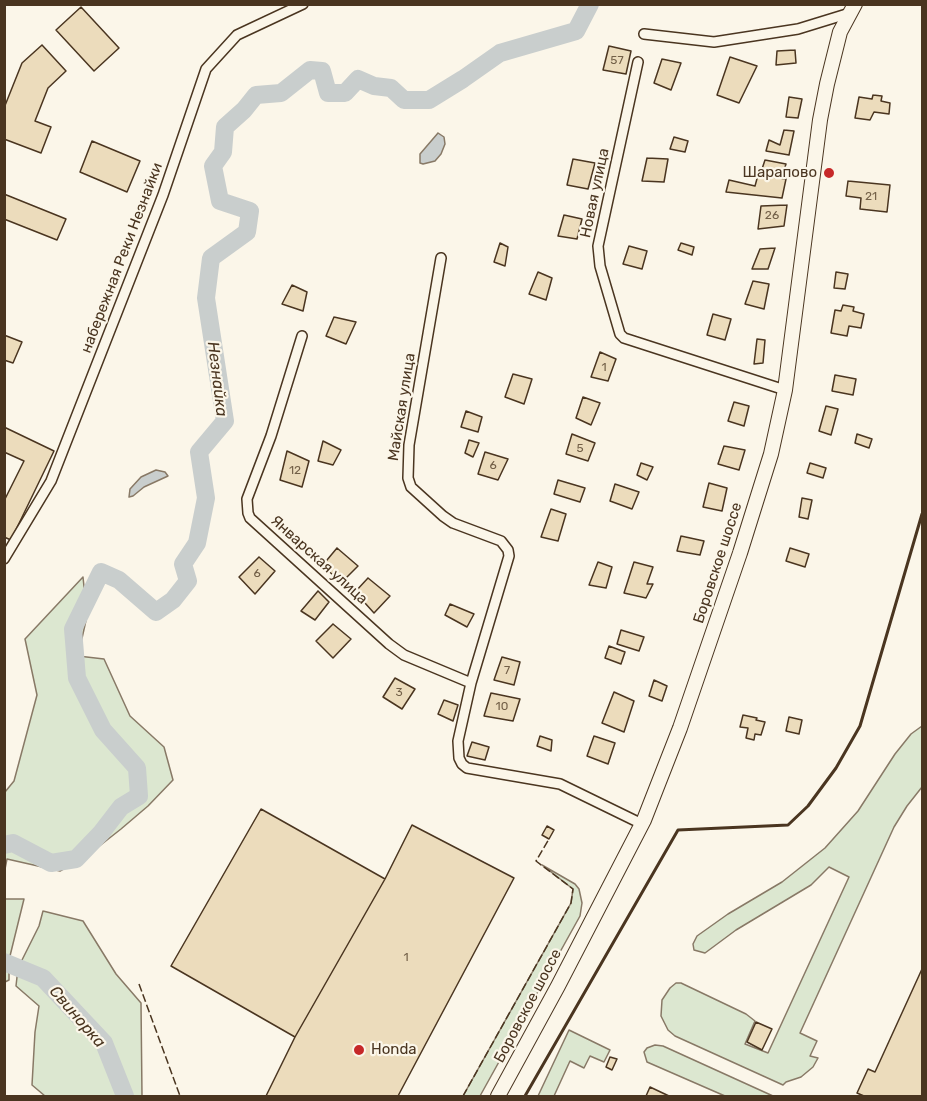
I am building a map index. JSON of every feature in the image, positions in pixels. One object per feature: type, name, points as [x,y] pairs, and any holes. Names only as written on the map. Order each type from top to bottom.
[{"type":"main road","name":"Боровское шоссе","points":[[498,1096],[642,824],[680,728],[741,553],[771,454],[785,390],[820,120],[837,42],[853,9]]},
{"type":"street","name":"набережная Реки Незнайки","points":[[4,559],[51,482],[163,195],[206,69],[237,35],[303,4]]},
{"type":"street","points":[[644,34],[714,42],[798,28],[853,9]]},
{"type":"street","name":"Новая улица","points":[[638,62],[598,246],[600,266],[620,334],[624,338],[785,390]]},
{"type":"street","name":"Майская улица","points":[[441,258],[409,445],[408,478],[411,487],[448,520],[501,541],[508,550],[509,556],[471,683],[458,741],[462,764],[467,768],[560,784],[642,824]]},
{"type":"street","name":"Январская улица","points":[[302,336],[271,436],[247,499],[250,518],[389,644],[404,655],[471,683]]},
{"type":"green space","points":[[83,577],[87,616],[78,656],[104,659],[130,716],[164,747],[173,780],[121,829],[88,855],[60,871],[7,859],[5,869],[5,792],[14,781],[37,695],[25,639]]},
{"type":"green space","points":[[922,726],[922,787],[894,827],[800,1033],[817,1041],[810,1056],[818,1058],[813,1067],[801,1077],[783,1085],[675,1036],[668,1030],[661,1016],[662,1000],[670,988],[676,983],[681,983],[746,1014],[755,1021],[745,1044],[768,1053],[849,877],[829,867],[811,885],[736,930],[705,953],[694,950],[693,944],[697,936],[728,914],[782,882],[825,848],[858,811],[895,754],[911,734]]},
{"type":"green space","points":[[542,865],[575,884],[579,889],[582,903],[580,916],[480,1096],[463,1096],[571,903],[573,889]]},
{"type":"green space","points":[[5,899],[24,899],[9,960],[9,980],[5,982]]},
{"type":"green space","points":[[43,911],[83,921],[116,974],[141,1003],[142,1096],[45,1096],[32,1085],[39,1006],[16,986],[18,968],[39,926]]},
{"type":"green space","points":[[569,1030],[610,1050],[604,1062],[590,1056],[584,1068],[570,1061],[554,1096],[538,1096]]},
{"type":"green space","points":[[655,1045],[663,1046],[773,1096],[725,1096],[647,1062],[644,1052]]},
{"type":"shaded area","points":[[438,133],[444,137],[445,144],[441,154],[435,161],[420,163],[420,154]]},
{"type":"shaded area","points":[[156,470],[165,472],[168,476],[129,497],[130,489],[141,477]]},
{"type":"building","points":[[81,7],[119,48],[94,71],[56,30]]},
{"type":"building","points":[[42,45],[66,71],[48,88],[35,121],[51,127],[41,153],[4,139],[4,108],[22,63]]},
{"type":"building","points":[[609,46],[631,51],[626,74],[603,70]]},
{"type":"building","points":[[795,50],[796,63],[776,65],[777,51]]},
{"type":"building","points":[[730,57],[757,66],[739,103],[717,95]]},
{"type":"building","points":[[662,59],[681,63],[671,90],[654,83]]},
{"type":"building","points":[[873,95],[882,96],[881,101],[890,103],[889,114],[874,112],[870,120],[855,118],[859,97],[872,99]]},
{"type":"building","points":[[789,97],[802,99],[798,118],[786,117]]},
{"type":"building","points":[[784,130],[794,131],[789,155],[766,151],[769,140],[780,145]]},
{"type":"building","points":[[674,137],[688,141],[685,152],[670,149]]},
{"type":"building","points":[[92,141],[140,161],[127,192],[80,172]]},
{"type":"building","points":[[647,158],[668,159],[664,182],[642,181]]},
{"type":"building","points":[[573,159],[595,163],[588,189],[567,185]]},
{"type":"building","points":[[765,160],[786,164],[783,173],[762,169]]},
{"type":"building","points":[[758,175],[786,179],[782,198],[726,192],[729,180],[755,186]]},
{"type":"building","points":[[848,181],[890,185],[887,212],[860,209],[861,198],[846,196]]},
{"type":"building","points":[[4,194],[66,219],[57,240],[4,219]]},
{"type":"building","points":[[787,205],[784,226],[758,229],[761,206]]},
{"type":"building","points":[[564,215],[582,219],[577,239],[558,236]]},
{"type":"building","points":[[500,243],[508,247],[505,266],[494,262]]},
{"type":"building","points":[[681,243],[694,247],[692,255],[678,250]]},
{"type":"building","points":[[629,246],[647,251],[642,269],[623,264]]},
{"type":"building","points":[[775,248],[768,269],[752,269],[760,249]]},
{"type":"building","points":[[538,272],[552,278],[546,300],[529,294]]},
{"type":"building","points":[[836,272],[848,274],[845,289],[834,288]]},
{"type":"building","points":[[753,281],[769,284],[764,309],[745,304]]},
{"type":"building","points":[[292,285],[307,292],[303,311],[282,304]]},
{"type":"building","points":[[843,305],[854,307],[853,311],[864,314],[861,328],[849,326],[847,336],[831,333],[835,310],[841,311]]},
{"type":"building","points":[[713,314],[731,319],[725,340],[707,335]]},
{"type":"building","points":[[334,317],[356,322],[346,344],[326,336]]},
{"type":"building","points":[[4,335],[22,342],[13,363],[4,360]]},
{"type":"building","points":[[757,339],[765,340],[763,363],[754,364]]},
{"type":"building","points":[[600,352],[616,359],[608,381],[591,377]]},
{"type":"building","points":[[513,374],[532,379],[524,404],[505,397]]},
{"type":"building","points":[[835,375],[856,379],[853,395],[832,391]]},
{"type":"building","points":[[583,397],[600,403],[591,425],[576,418]]},
{"type":"building","points":[[734,402],[749,406],[744,426],[728,421]]},
{"type":"building","points":[[826,406],[838,409],[831,435],[819,431]]},
{"type":"building","points":[[466,411],[482,417],[478,432],[461,427]]},
{"type":"building","points":[[4,427],[54,451],[11,540],[4,537],[4,501],[24,461],[4,452]]},
{"type":"building","points":[[572,434],[595,443],[588,461],[566,454]]},
{"type":"building","points":[[857,434],[872,439],[869,448],[855,443]]},
{"type":"building","points":[[469,440],[479,443],[473,457],[465,453]]},
{"type":"building","points":[[323,441],[341,450],[333,465],[318,461]]},
{"type":"building","points":[[724,446],[745,450],[739,470],[718,464]]},
{"type":"building","points":[[287,451],[309,461],[302,487],[280,480]]},
{"type":"building","points":[[485,452],[508,459],[498,480],[478,474]]},
{"type":"building","points":[[641,463],[653,467],[647,480],[637,475]]},
{"type":"building","points":[[810,463],[826,468],[823,478],[807,473]]},
{"type":"building","points":[[558,480],[585,488],[580,502],[554,494]]},
{"type":"building","points":[[709,483],[727,488],[722,511],[703,507]]},
{"type":"building","points":[[615,484],[639,492],[632,509],[610,501]]},
{"type":"building","points":[[802,498],[812,500],[808,519],[799,517]]},
{"type":"building","points":[[551,509],[566,514],[558,541],[541,537]]},
{"type":"building","points":[[681,536],[704,541],[700,555],[677,551]]},
{"type":"building","points":[[337,548],[358,566],[342,582],[322,566]]},
{"type":"building","points":[[790,548],[809,554],[805,567],[786,561]]},
{"type":"building","points":[[259,557],[275,571],[255,594],[239,577]]},
{"type":"building","points":[[598,562],[612,567],[606,588],[589,585]]},
{"type":"building","points":[[634,562],[653,567],[647,584],[653,584],[646,598],[624,593]]},
{"type":"building","points":[[368,578],[390,596],[374,613],[355,592]]},
{"type":"building","points":[[318,591],[329,602],[315,620],[301,611]]},
{"type":"building","points":[[450,604],[474,614],[467,627],[445,615]]},
{"type":"building","points":[[333,624],[351,639],[333,658],[316,641]]},
{"type":"building","points":[[621,630],[644,637],[639,651],[617,644]]},
{"type":"building","points":[[609,646],[625,652],[621,664],[605,658]]},
{"type":"building","points":[[502,657],[520,662],[514,685],[494,680]]},
{"type":"building","points":[[395,678],[415,689],[402,709],[383,697]]},
{"type":"building","points":[[654,680],[667,686],[662,701],[649,696]]},
{"type":"building","points":[[614,692],[634,701],[624,732],[602,723]]},
{"type":"building","points":[[491,693],[520,699],[513,721],[484,716]]},
{"type":"building","points":[[444,700],[458,705],[453,721],[438,714]]},
{"type":"building","points":[[743,715],[765,722],[761,735],[755,734],[754,740],[746,738],[748,728],[740,727]]},
{"type":"building","points":[[789,717],[802,720],[799,734],[786,731]]},
{"type":"building","points":[[540,736],[552,740],[551,751],[537,746]]},
{"type":"building","points":[[594,736],[615,743],[608,764],[587,756]]},
{"type":"building","points":[[472,742],[489,747],[485,760],[467,756]]},
{"type":"building","points":[[261,809],[385,879],[295,1037],[171,966]]},
{"type":"building","points":[[412,825],[514,878],[398,1096],[266,1096],[295,1037],[385,879]]},
{"type":"building","points":[[547,826],[554,830],[549,839],[542,835]]},
{"type":"building","points":[[922,969],[922,1096],[864,1096],[857,1093],[868,1069],[875,1072]]},
{"type":"building","points":[[756,1022],[772,1029],[762,1050],[747,1042]]},
{"type":"building","points":[[610,1057],[617,1059],[612,1070],[606,1067]]},
{"type":"building","points":[[650,1087],[669,1096],[646,1096]]},
{"type":"waterway","name":"Незнайка","points":[[4,845],[13,843],[51,863],[76,859],[101,833],[121,807],[139,796],[137,768],[103,730],[77,678],[73,629],[101,572],[119,580],[156,612],[173,600],[188,581],[183,564],[197,543],[206,498],[199,452],[225,421],[206,298],[211,258],[247,232],[250,211],[220,201],[213,166],[223,152],[225,127],[244,110],[256,95],[281,93],[310,70],[322,71],[328,93],[345,93],[358,79],[374,86],[391,88],[404,100],[429,100],[500,53],[576,31],[590,4]]},
{"type":"waterway","name":"Свинорка","points":[[4,962],[43,978],[104,1043],[125,1096]]},
{"type":"fence","points":[[463,1096],[571,903],[573,889],[536,861],[549,839]]},
{"type":"fence","points":[[139,984],[180,1096]]},
{"type":"wall","points":[[525,1096],[678,830],[788,825],[808,806],[836,768],[860,726],[922,514]]},
{"type":"place","name":"Шарапово","points":[[829,173]]},
{"type":"place","name":"Honda","points":[[359,1050]]}]
